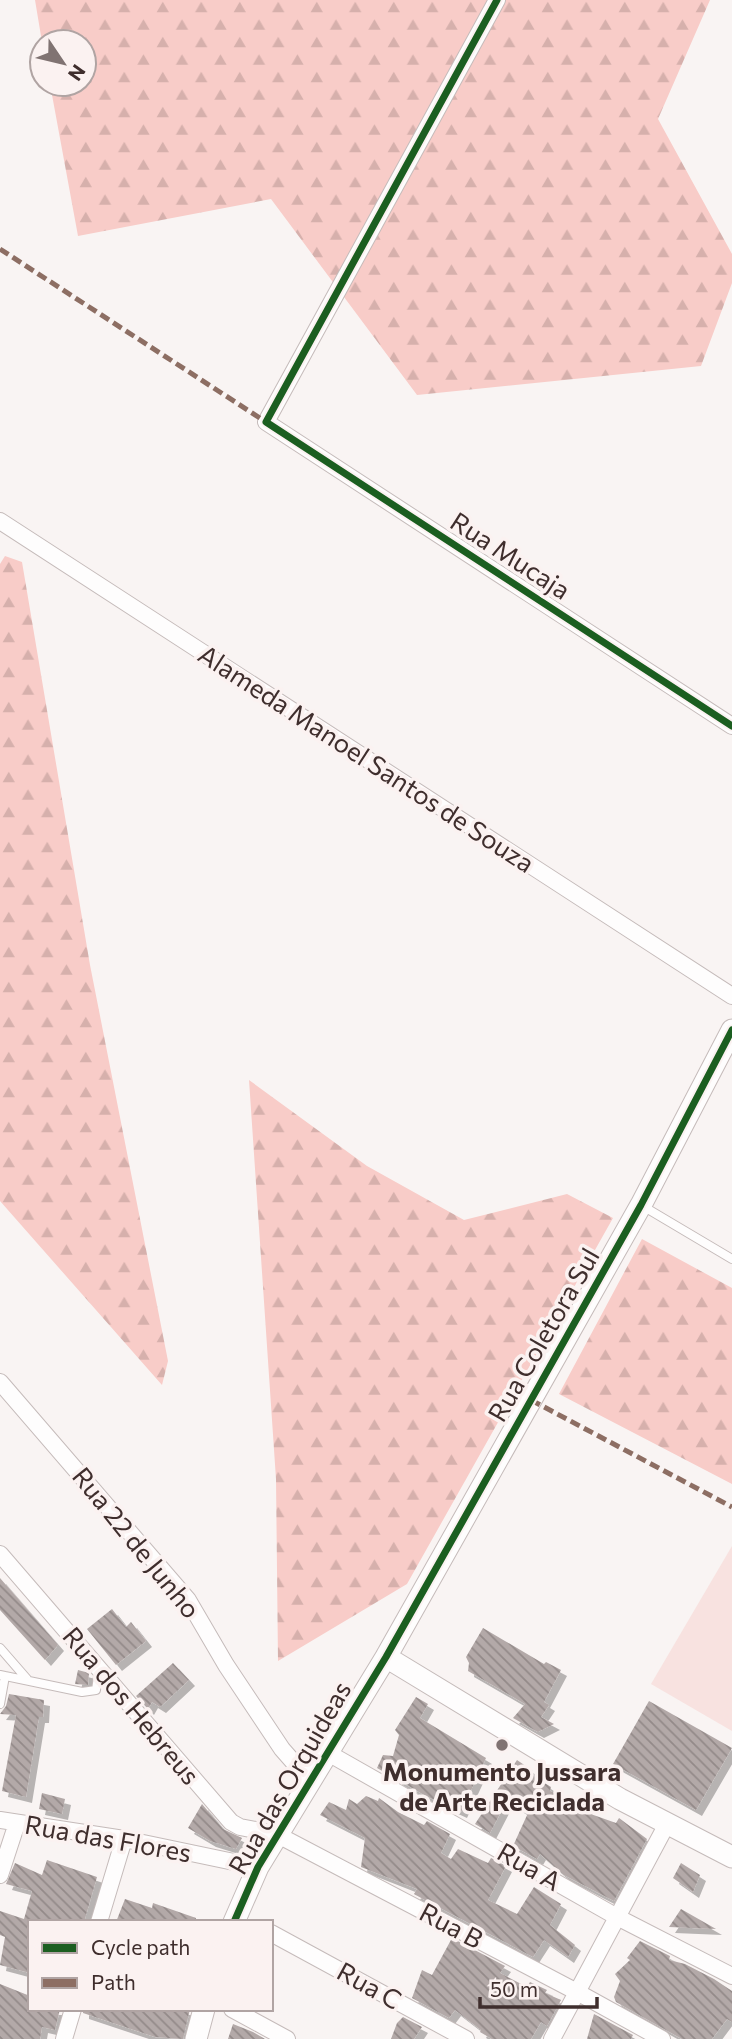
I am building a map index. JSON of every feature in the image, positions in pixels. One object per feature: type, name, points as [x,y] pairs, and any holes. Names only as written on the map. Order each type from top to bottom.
[{"type":"street","name":"Rua Mucaja","points":[[497,0],[266,422],[732,726]]},
{"type":"street","name":"Alameda Manoel Santos de Souza","points":[[0,521],[732,996]]},
{"type":"street","name":"Rua Coletora Sul","points":[[386,1657],[641,1205],[732,1030]]},
{"type":"street","name":"Rua 22 de Junho","points":[[0,1381],[188,1600],[226,1665],[282,1749],[310,1781]]},
{"type":"street","name":"Rua dos Hebreus","points":[[0,1553],[231,1822],[240,1827],[276,1834]]},
{"type":"street","name":"Rua das Orquideas","points":[[241,1919],[258,1867],[276,1834],[386,1657]]},
{"type":"street","points":[[386,1657],[620,1798],[732,1857]]},
{"type":"street","name":"Rua A","points":[[328,1752],[617,1917],[732,1976]]},
{"type":"street","name":"Rua das Flores","points":[[0,1820],[124,1839],[258,1867]]},
{"type":"street","points":[[552,2039],[668,1822]]},
{"type":"street","points":[[0,1875],[17,1823]]},
{"type":"street","name":"Rua B","points":[[276,1834],[662,2039]]},
{"type":"street","points":[[100,1920],[124,1839]]},
{"type":"street","name":"Rua C","points":[[273,1934],[466,2039]]},
{"type":"street","points":[[64,2039],[72,2011]]},
{"type":"street","points":[[196,2039],[203,2011]]},
{"type":"street","points":[[236,2011],[287,2039]]},
{"type":"lane","points":[[641,1205],[732,1259]]},
{"type":"lane","points":[[0,1648],[27,1679]]},
{"type":"lane","points":[[0,1704],[2,1675],[82,1692],[96,1690],[99,1671]]},
{"type":"shaded area","points":[[732,1546],[732,1731],[651,1684]]},
{"type":"green space","points":[[35,0],[710,0],[658,119],[732,254],[732,283],[701,366],[417,395],[271,199],[78,236],[53,98],[98,98],[98,28],[40,28]]},
{"type":"green space","points":[[5,556],[22,562],[90,965],[168,1361],[162,1385],[0,1201],[0,564]]},
{"type":"green space","points":[[249,1080],[367,1166],[464,1220],[567,1194],[613,1218],[407,1584],[278,1661],[276,1479]]},
{"type":"green space","points":[[642,1239],[732,1288],[732,1484],[559,1394]]},
{"type":"building","points":[[0,1578],[58,1645],[45,1660],[0,1610]]},
{"type":"building","points":[[112,1609],[126,1627],[131,1622],[146,1641],[116,1665],[87,1629]]},
{"type":"building","points":[[483,1628],[544,1664],[546,1662],[561,1670],[544,1702],[549,1705],[541,1717],[554,1724],[538,1732],[513,1718],[525,1704],[468,1671],[469,1663],[466,1657]]},
{"type":"building","points":[[173,1663],[189,1680],[160,1707],[152,1702],[148,1709],[136,1696]]},
{"type":"building","points":[[78,1670],[89,1673],[88,1685],[75,1684]]},
{"type":"building","points":[[9,1694],[44,1700],[43,1717],[39,1717],[26,1797],[2,1791],[16,1715],[0,1714],[6,1706]]},
{"type":"building","points":[[416,1697],[428,1704],[420,1718],[486,1758],[461,1812],[377,1768],[383,1755],[393,1756],[399,1735],[395,1730]]},
{"type":"building","points":[[649,1701],[732,1748],[696,1810],[613,1764]]},
{"type":"building","points":[[517,1760],[533,1771],[531,1774],[551,1787],[550,1791],[574,1804],[576,1801],[587,1806],[585,1812],[616,1823],[619,1818],[647,1839],[614,1901],[564,1875],[540,1854],[537,1859],[513,1846],[528,1813],[518,1807],[506,1802],[490,1833],[475,1824]]},
{"type":"building","points":[[42,1793],[65,1799],[62,1814],[39,1809]]},
{"type":"building","points":[[366,1796],[378,1801],[379,1798],[398,1812],[424,1825],[427,1821],[450,1834],[441,1853],[451,1859],[458,1849],[488,1863],[491,1858],[506,1866],[488,1900],[517,1914],[534,1887],[561,1904],[550,1925],[575,1945],[568,1957],[544,1940],[533,1957],[414,1894],[417,1889],[361,1867],[365,1838],[320,1815],[329,1802],[346,1810],[349,1799],[357,1804]]},
{"type":"building","points":[[202,1804],[223,1829],[242,1838],[236,1849],[210,1841],[188,1828]]},
{"type":"building","points":[[47,1860],[97,1877],[85,1920],[28,1920],[28,1972],[0,1965],[5,1937],[0,1935],[0,1911],[24,1919],[32,1891],[6,1884],[15,1863],[42,1875]]},
{"type":"building","points":[[681,1863],[700,1875],[693,1892],[673,1878]]},
{"type":"building","points":[[125,1899],[152,1908],[153,1903],[196,1918],[196,1920],[117,1920]]},
{"type":"building","points":[[681,1909],[716,1929],[669,1927]]},
{"type":"building","points":[[452,1938],[505,1966],[500,1973],[527,1987],[530,1982],[561,2000],[547,2026],[541,2022],[531,2039],[492,2039],[455,2010],[449,2018],[412,1998],[422,1970],[432,1975]]},
{"type":"building","points":[[640,1941],[670,1956],[669,1960],[685,1964],[732,1991],[732,2022],[727,2019],[712,2039],[682,2039],[616,2002],[614,1997],[620,1981],[615,1974],[630,1960],[627,1958]]},
{"type":"building","points":[[0,1984],[28,1995],[28,2011],[60,2011],[55,2030],[42,2027],[40,2039],[0,2039]]},
{"type":"building","points":[[190,2011],[183,2039],[155,2037],[83,2013]]},
{"type":"building","points":[[594,2014],[633,2035],[631,2039],[587,2039]]},
{"type":"building","points":[[403,2017],[422,2027],[414,2039],[391,2039],[397,2023]]},
{"type":"building","points":[[233,2024],[253,2032],[265,2039],[228,2039]]},
{"type":"marked path","points":[[0,249],[266,422]]},
{"type":"marked path","points":[[531,1400],[732,1507]]},
{"type":"cycle path","points":[[497,0],[266,422],[732,726]]},
{"type":"cycle path","points":[[235,1920],[258,1867],[386,1657],[641,1205],[732,1030]]},
{"type":"place","name":"Monumento Jussara de Arte Reciclada","points":[[502,1745]]}]
